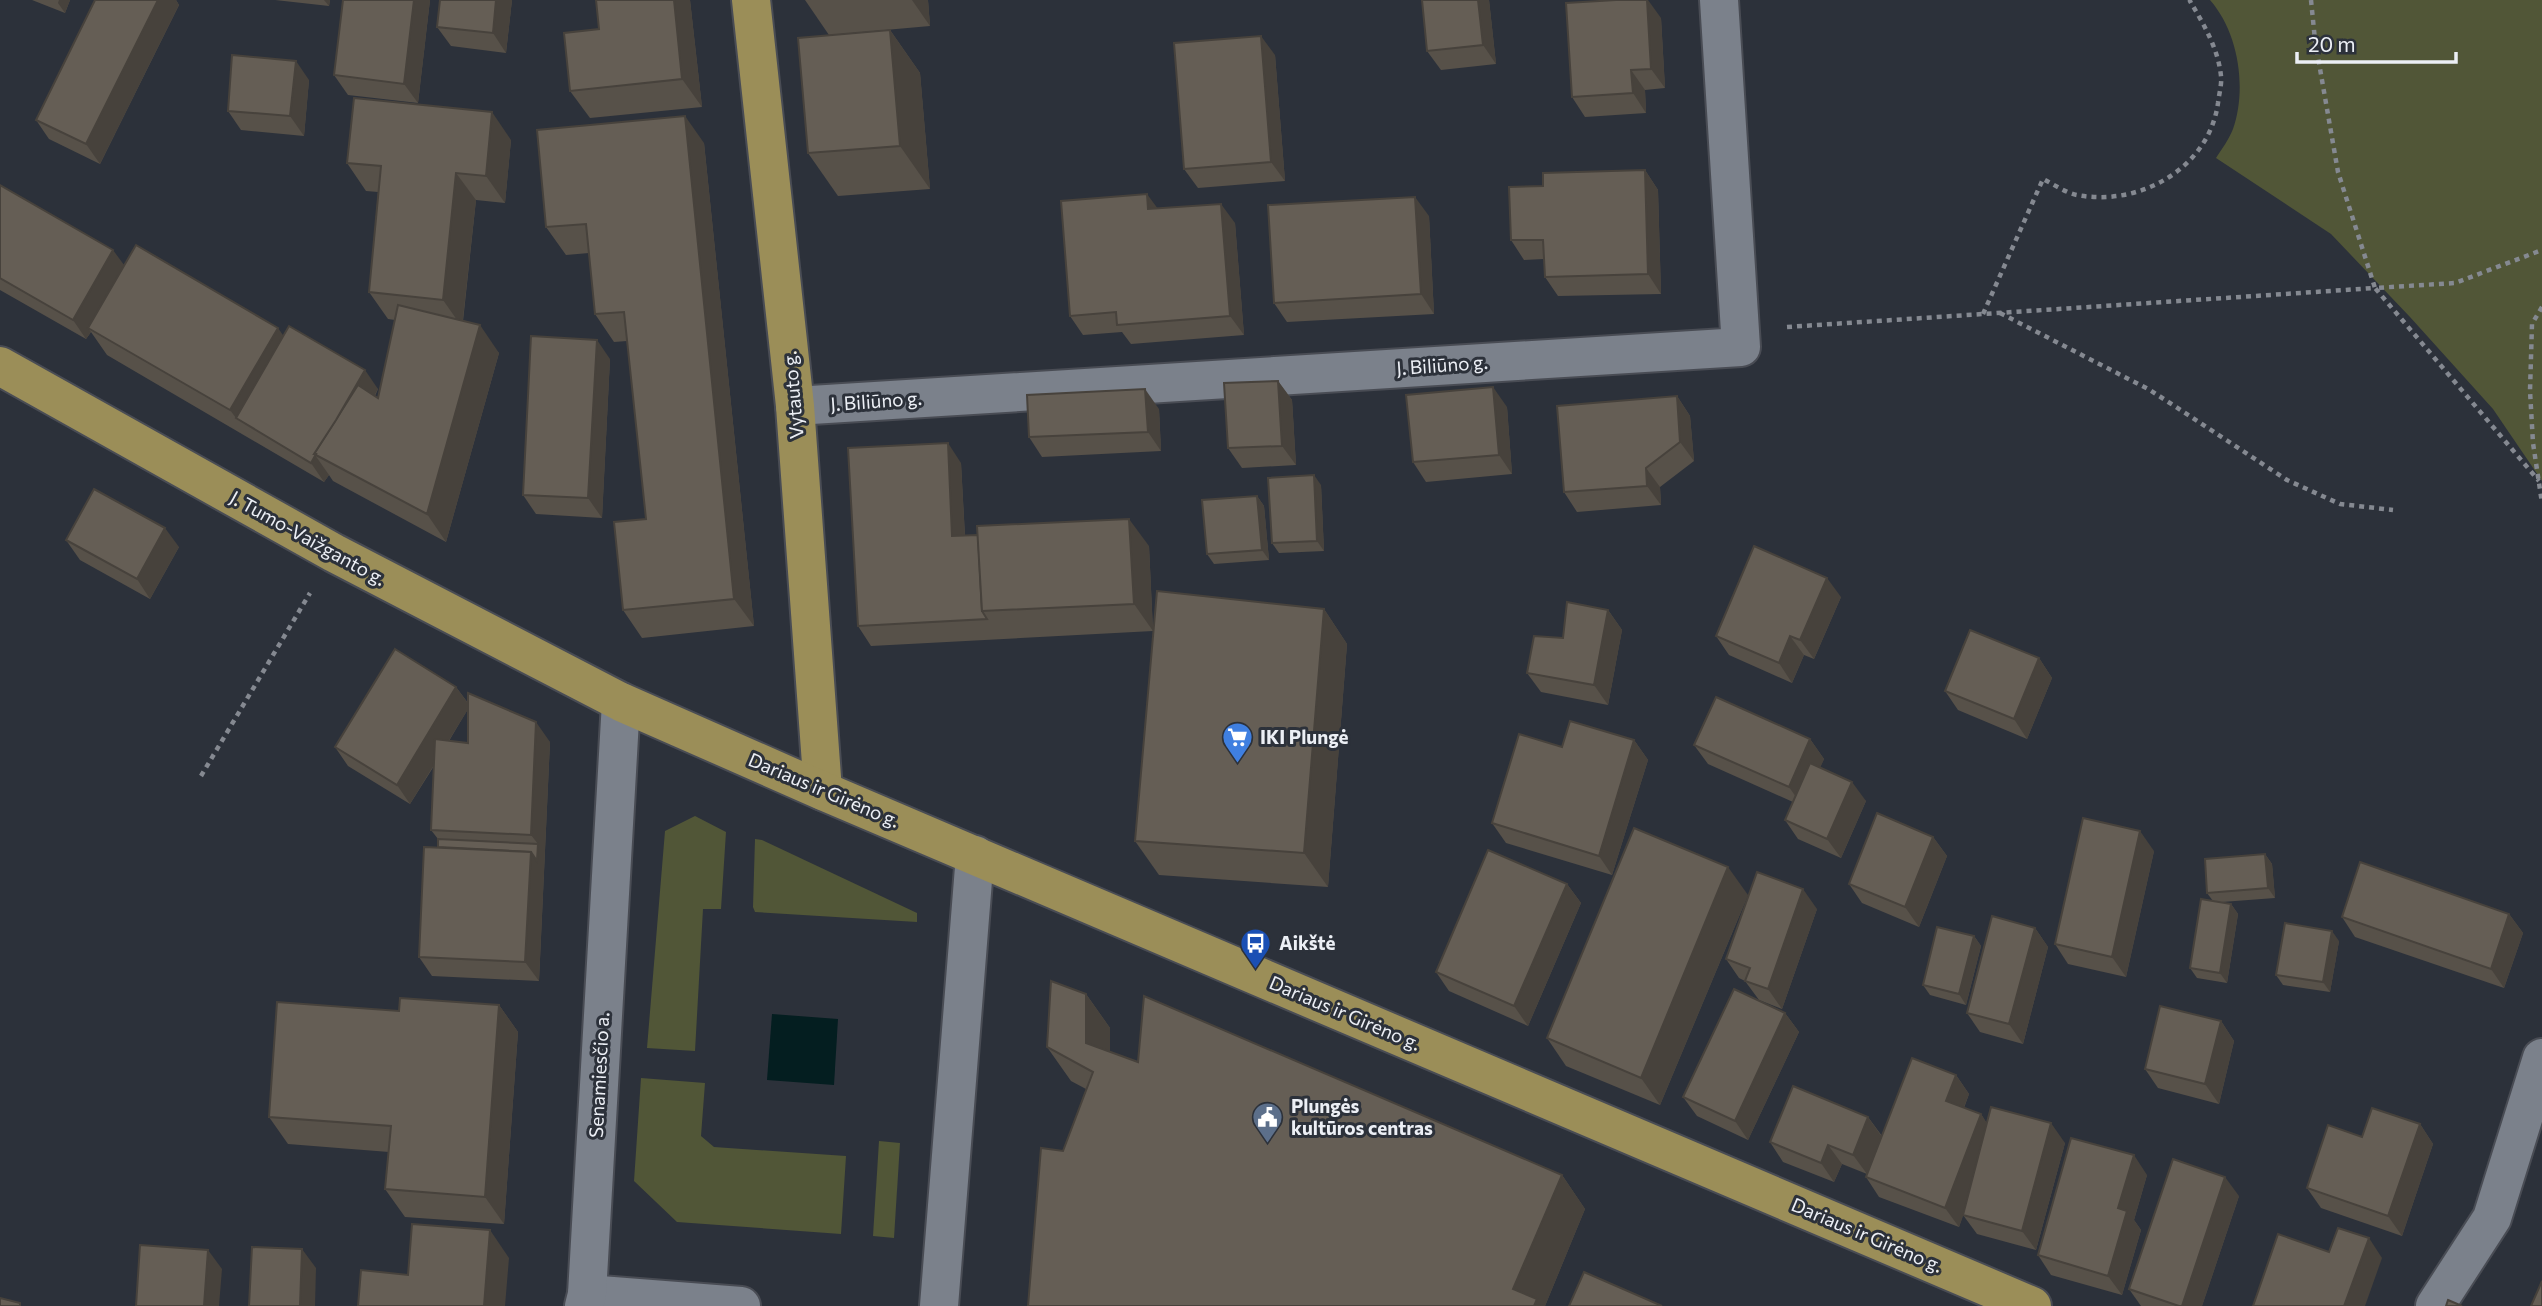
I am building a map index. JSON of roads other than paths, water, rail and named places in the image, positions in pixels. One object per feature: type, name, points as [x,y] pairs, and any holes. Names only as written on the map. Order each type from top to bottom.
[{"type":"main road","name":"Vytauto g.","points":[[751,0],[795,406],[823,791]]},
{"type":"main road","name":"J. Tumo-Vaižganto g.","points":[[0,366],[334,553],[621,702]]},
{"type":"main road","name":"Dariaus ir Girėno g.","points":[[621,702],[823,791],[2032,1306]]},
{"type":"street","name":"J. Biliūno g.","points":[[795,406],[1741,347],[1719,0]]},
{"type":"street","name":"Senamiesčio a.","points":[[621,702],[585,1300],[741,1306]]},
{"type":"street","points":[[939,1306],[975,855]]},
{"type":"street","points":[[2435,1306],[2492,1218],[2542,1058]]},
{"type":"place","name":"IKI Plungė","points":[[1237,764]]},
{"type":"place","name":"Aikštė","points":[[1256,970]]},
{"type":"place","name":"Plungės kultūros centras","points":[[1268,1144]]}]
